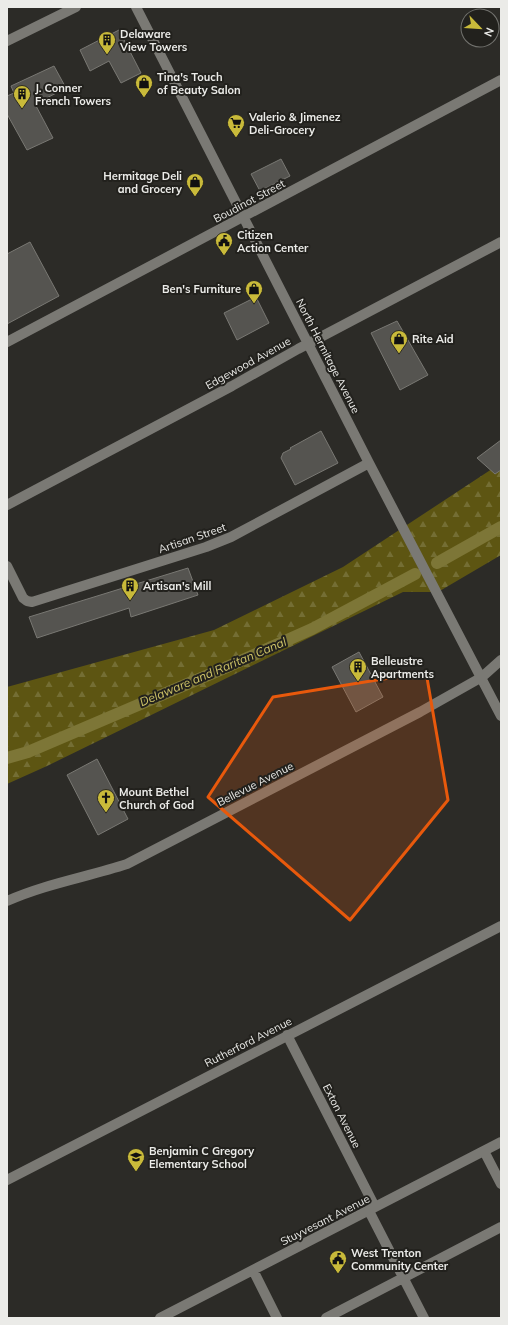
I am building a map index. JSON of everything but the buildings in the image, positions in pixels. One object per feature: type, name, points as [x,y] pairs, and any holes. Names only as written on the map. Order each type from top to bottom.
[{"type":"street","points":[[7,41],[76,7]]},
{"type":"street","name":"North Hermitage Avenue","points":[[136,7],[428,578],[482,677],[501,716]]},
{"type":"street","name":"Boudinot Street","points":[[7,342],[501,80]]},
{"type":"street","name":"Edgewood Avenue","points":[[7,505],[501,242]]},
{"type":"street","name":"Artisan Street","points":[[7,566],[23,598],[32,602],[206,548],[231,537],[369,463]]},
{"type":"street","name":"Bellevue Avenue","points":[[7,901],[38,889],[127,864],[420,712],[482,677],[501,660]]},
{"type":"street","name":"Rutherford Avenue","points":[[7,1180],[501,926]]},
{"type":"street","name":"Exton Avenue","points":[[287,1035],[372,1209],[403,1278],[424,1318]]},
{"type":"street","name":"Stuyvesant Avenue","points":[[160,1318],[501,1142]]},
{"type":"street","points":[[484,1151],[501,1184]]},
{"type":"street","points":[[326,1318],[501,1227]]},
{"type":"street","points":[[253,1270],[277,1318]]},
{"type":"highlighted area","points":[[426,672],[448,800],[350,920],[208,797],[273,697]]},
{"type":"green space","points":[[501,463],[501,555],[438,592],[403,592],[47,766],[7,784],[7,687],[214,630],[343,567]]},
{"type":"waterway","name":"Delaware and Raritan Canal","points":[[437,563],[501,527]]},
{"type":"waterway","name":"Delaware and Raritan Canal","points":[[7,758],[28,752],[312,629],[415,574]]},
{"type":"place","name":"Delaware View Towers","points":[[107,55]]},
{"type":"place","name":"Tina's Touch of Beauty Salon","points":[[144,98]]},
{"type":"place","name":"J. Conner French Towers","points":[[22,109]]},
{"type":"place","name":"Valerio & Jimenez Deli-Grocery","points":[[236,138]]},
{"type":"place","name":"Hermitage Deli and Grocery","points":[[195,197]]},
{"type":"place","name":"Citizen Action Center","points":[[224,256]]},
{"type":"place","name":"Ben's Furniture","points":[[254,304]]},
{"type":"place","name":"Rite Aid","points":[[399,354]]},
{"type":"place","name":"Artisan's Mill","points":[[130,601]]},
{"type":"place","name":"Belleustre Apartments","points":[[358,682]]},
{"type":"place","name":"Mount Bethel Church of God","points":[[106,813]]},
{"type":"place","name":"Benjamin C Gregory Elementary School","points":[[136,1172]]},
{"type":"place","name":"West Trenton Community Center","points":[[338,1274]]}]
